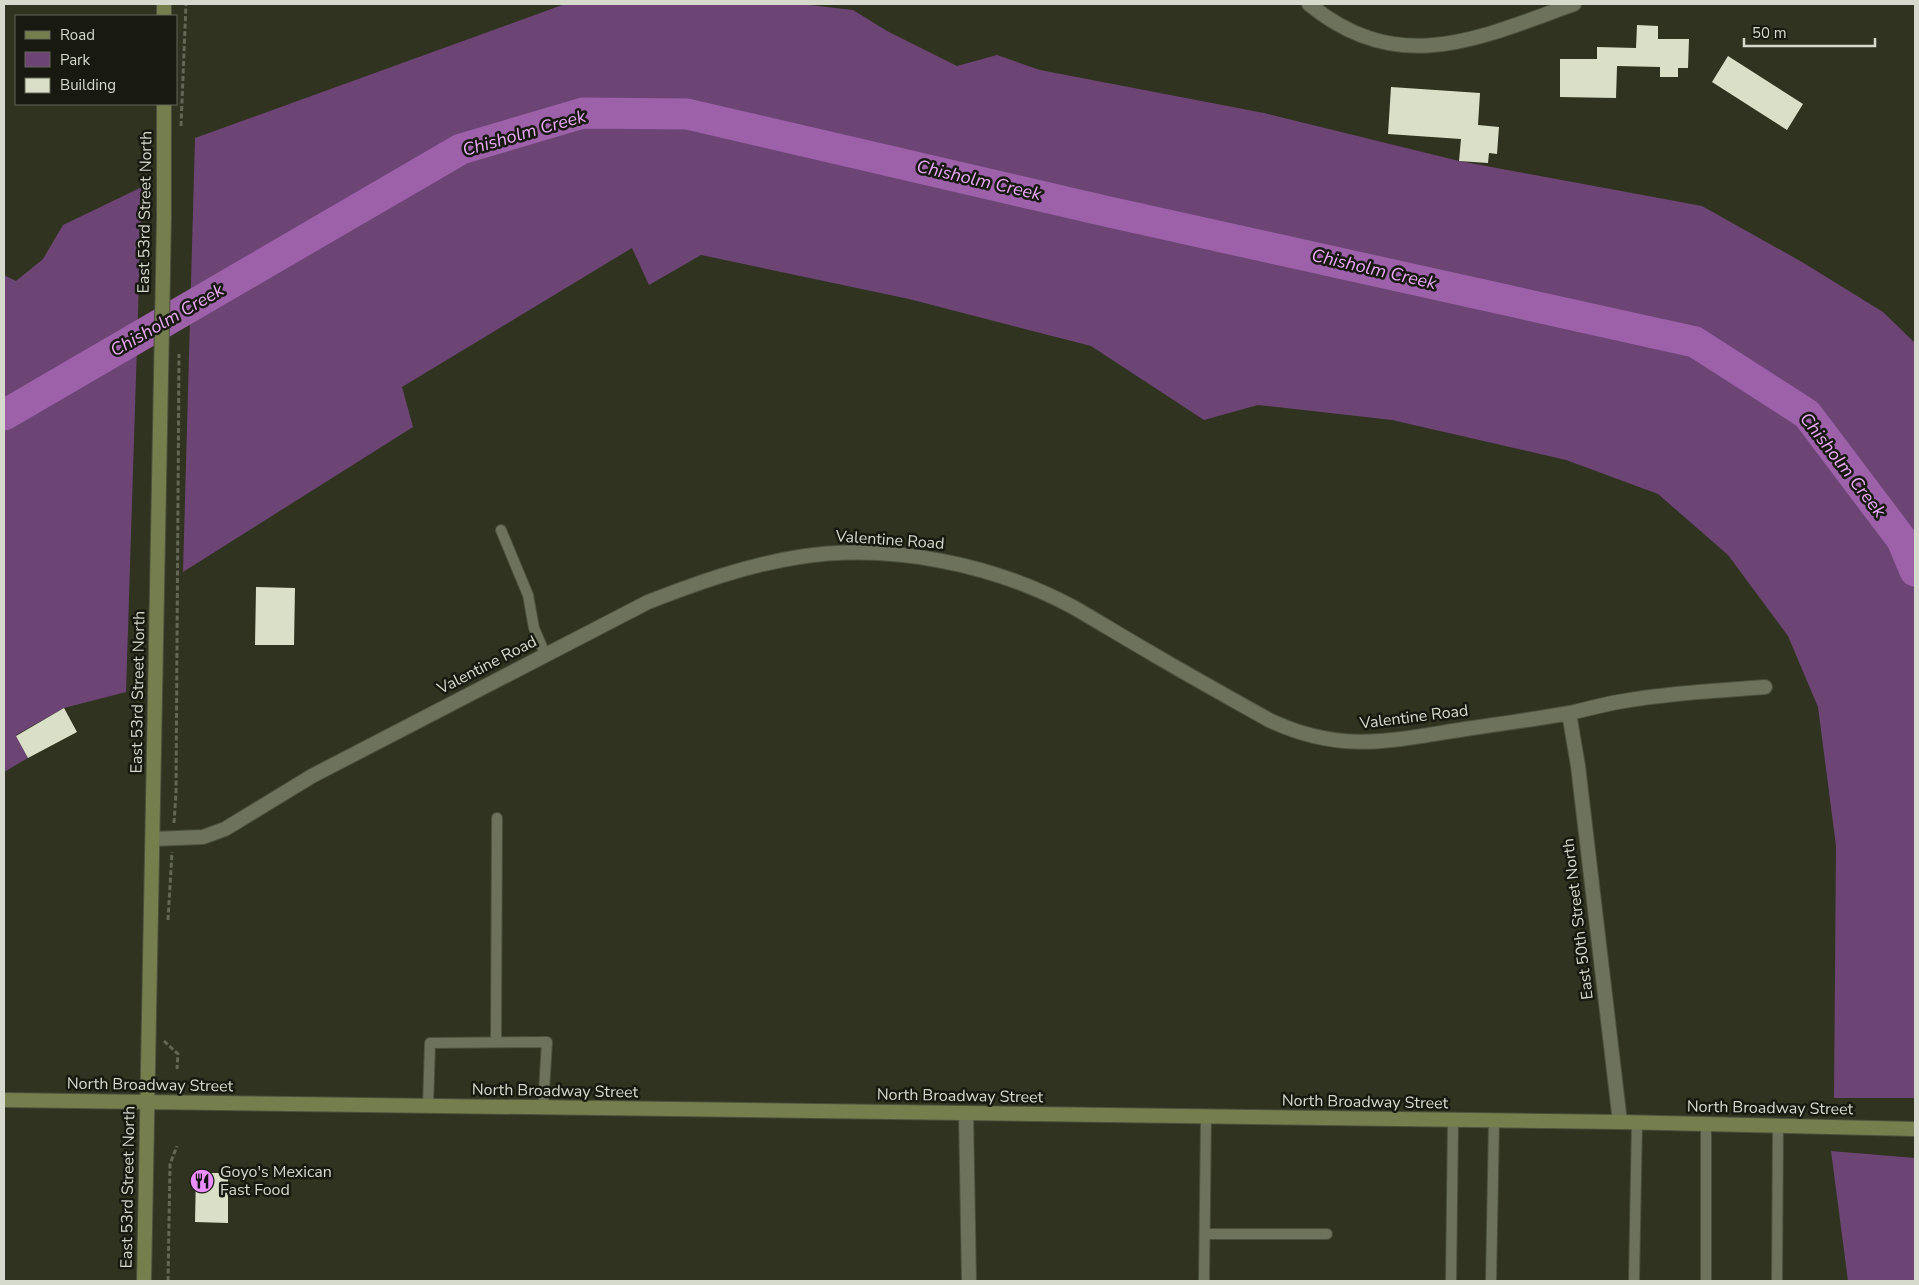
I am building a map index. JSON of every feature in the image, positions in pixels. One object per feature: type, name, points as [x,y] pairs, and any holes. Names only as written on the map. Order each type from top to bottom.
[{"type":"main road","name":"East 53rd Street North","points":[[144,1281],[164,217],[164,105]]},
{"type":"main road","name":"North Broadway Street","points":[[4,1100],[1206,1118],[1637,1122],[1914,1129]]},
{"type":"street","points":[[1309,4],[1345,28],[1372,40],[1419,46],[1455,43],[1480,38],[1574,4]]},
{"type":"street","name":"Valentine Road","points":[[153,839],[203,837],[225,829],[312,776],[648,602],[700,582],[751,567],[774,561],[824,554],[889,555],[953,562],[989,572],[1032,588],[1072,607],[1269,720],[1310,736],[1348,742],[1385,742],[1569,713],[1619,702],[1765,687]]},
{"type":"street","name":"East 50th Street North","points":[[1569,713],[1579,776],[1620,1122]]},
{"type":"street","points":[[966,1113],[969,1281]]},
{"type":"lane","points":[[501,530],[528,595],[534,628],[545,654]]},
{"type":"lane","points":[[496,1042],[497,818]]},
{"type":"lane","points":[[428,1106],[430,1042],[547,1042],[544,1108]]},
{"type":"lane","points":[[1204,1281],[1206,1118]]},
{"type":"lane","points":[[1451,1281],[1453,1120]]},
{"type":"lane","points":[[1491,1281],[1494,1121]]},
{"type":"lane","points":[[1634,1281],[1637,1122]]},
{"type":"lane","points":[[1706,1124],[1706,1281]]},
{"type":"lane","points":[[1777,1281],[1778,1125]]},
{"type":"lane","points":[[1205,1234],[1327,1234]]},
{"type":"path","points":[[181,127],[186,4]]},
{"type":"path","points":[[168,923],[176,793],[179,379]]},
{"type":"path","points":[[165,1032],[164,1042],[178,1054],[177,1070]]},
{"type":"path","points":[[168,1281],[170,1164],[177,1146]]},
{"type":"green space","points":[[565,4],[801,4],[853,10],[887,31],[957,66],[997,55],[1040,70],[1264,113],[1459,161],[1702,206],[1802,262],[1883,312],[1915,343],[1915,1098],[1834,1098],[1836,846],[1818,707],[1788,636],[1728,555],[1658,494],[1566,460],[1392,420],[1258,405],[1204,420],[1091,346],[909,299],[701,255],[649,285],[632,248],[402,387],[413,427],[183,572],[195,138]]},
{"type":"green space","points":[[142,187],[126,692],[64,708],[16,735],[28,758],[4,772],[4,275],[16,281],[43,259],[63,225]]},
{"type":"green space","points":[[1831,1151],[1915,1158],[1915,1281],[1848,1281]]},
{"type":"building","points":[[1637,25],[1658,26],[1658,39],[1689,39],[1688,68],[1678,68],[1678,77],[1660,77],[1660,67],[1617,66],[1616,98],[1560,97],[1560,59],[1597,59],[1597,47],[1636,48]]},
{"type":"building","points":[[1728,56],[1803,104],[1787,130],[1712,82]]},
{"type":"building","points":[[1391,87],[1480,93],[1478,125],[1499,127],[1497,154],[1489,153],[1488,163],[1459,161],[1461,139],[1388,134]]},
{"type":"building","points":[[256,587],[295,588],[294,645],[255,645]]},
{"type":"building","points":[[64,708],[77,732],[28,758],[16,736]]},
{"type":"building","points":[[196,1173],[228,1173],[228,1223],[195,1222]]},
{"type":"waterway","name":"Chisholm Creek","points":[[4,415],[461,149],[583,113],[687,114],[1105,211],[1695,342],[1807,414],[1902,540],[1915,571]]},
{"type":"place","name":"Goyo's Mexican Fast Food","points":[[202,1181]]}]
